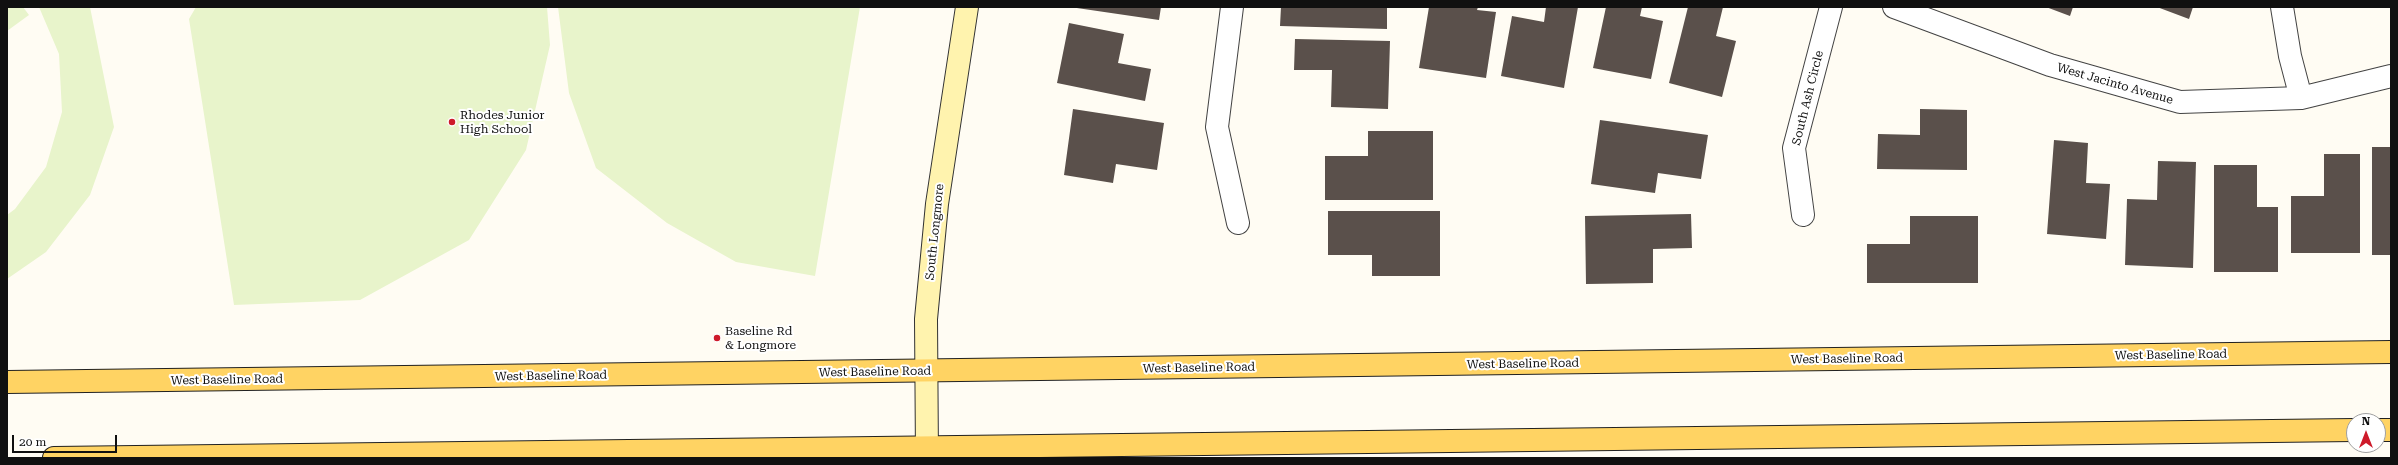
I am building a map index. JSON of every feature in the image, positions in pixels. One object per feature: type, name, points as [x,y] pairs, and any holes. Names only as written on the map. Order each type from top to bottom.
[{"type":"main road","name":"West Baseline Road","points":[[7,382],[2391,352]]},
{"type":"main road","points":[[54,458],[927,452],[2346,430]]},
{"type":"street","name":"South Longmore","points":[[927,452],[925,371],[926,319],[937,204],[967,7]]},
{"type":"street","points":[[1232,7],[1217,128],[1238,223]]},
{"type":"street","name":"South Ash Circle","points":[[1803,215],[1794,148],[1831,7]]},
{"type":"street","name":"West Jacinto Avenue","points":[[1894,7],[2050,65],[2180,102],[2301,98],[2391,76]]},
{"type":"street","points":[[2282,7],[2290,56],[2301,98]]},
{"type":"green space","points":[[7,7],[23,7],[29,15],[7,31]]},
{"type":"green space","points":[[39,7],[90,7],[114,127],[90,195],[46,252],[7,279],[7,215],[15,209],[46,167],[62,112],[59,54]]},
{"type":"green space","points":[[196,7],[547,7],[550,45],[526,150],[469,240],[360,300],[234,305],[189,19]]},
{"type":"green space","points":[[558,7],[860,7],[815,276],[736,262],[667,223],[596,168],[569,93]]},
{"type":"building","points":[[1070,7],[1161,7],[1159,20]]},
{"type":"building","points":[[1281,7],[1387,7],[1387,29],[1280,26]]},
{"type":"building","points":[[1429,7],[1478,7],[1477,10],[1496,12],[1486,78],[1419,68]]},
{"type":"building","points":[[1546,7],[1578,7],[1564,88],[1501,76],[1512,16],[1544,22]]},
{"type":"building","points":[[1606,7],[1642,7],[1640,16],[1663,21],[1651,79],[1593,68]]},
{"type":"building","points":[[1688,7],[1723,7],[1716,36],[1736,41],[1722,97],[1669,83]]},
{"type":"building","points":[[2046,7],[2073,7],[2070,16]]},
{"type":"building","points":[[2157,7],[2193,7],[2189,19]]},
{"type":"building","points":[[1069,23],[1124,34],[1118,63],[1151,69],[1145,101],[1057,83]]},
{"type":"building","points":[[1295,39],[1390,41],[1388,109],[1331,107],[1332,70],[1294,70]]},
{"type":"building","points":[[1073,109],[1164,123],[1157,170],[1116,164],[1113,183],[1064,175]]},
{"type":"building","points":[[1920,109],[1967,110],[1967,170],[1877,169],[1878,134],[1920,135]]},
{"type":"building","points":[[1600,120],[1708,135],[1701,179],[1658,173],[1655,193],[1591,184]]},
{"type":"building","points":[[1368,131],[1433,131],[1433,200],[1325,200],[1325,156],[1368,156]]},
{"type":"building","points":[[2054,140],[2088,143],[2086,183],[2110,184],[2106,239],[2047,234]]},
{"type":"building","points":[[2372,147],[2391,147],[2391,255],[2372,255]]},
{"type":"building","points":[[2324,154],[2360,154],[2360,253],[2291,253],[2291,196],[2324,196]]},
{"type":"building","points":[[2158,161],[2196,162],[2193,268],[2125,265],[2127,199],[2157,200]]},
{"type":"building","points":[[2214,165],[2257,165],[2257,207],[2278,207],[2278,272],[2214,272]]},
{"type":"building","points":[[1328,211],[1440,211],[1440,276],[1372,276],[1372,255],[1328,255]]},
{"type":"building","points":[[1691,214],[1692,248],[1653,249],[1653,283],[1586,284],[1585,216]]},
{"type":"building","points":[[1910,216],[1978,216],[1978,283],[1867,283],[1867,244],[1910,244]]},
{"type":"place","name":"Rhodes Junior High School","points":[[452,122]]},
{"type":"place","name":"Baseline Rd & Longmore","points":[[717,338]]}]
